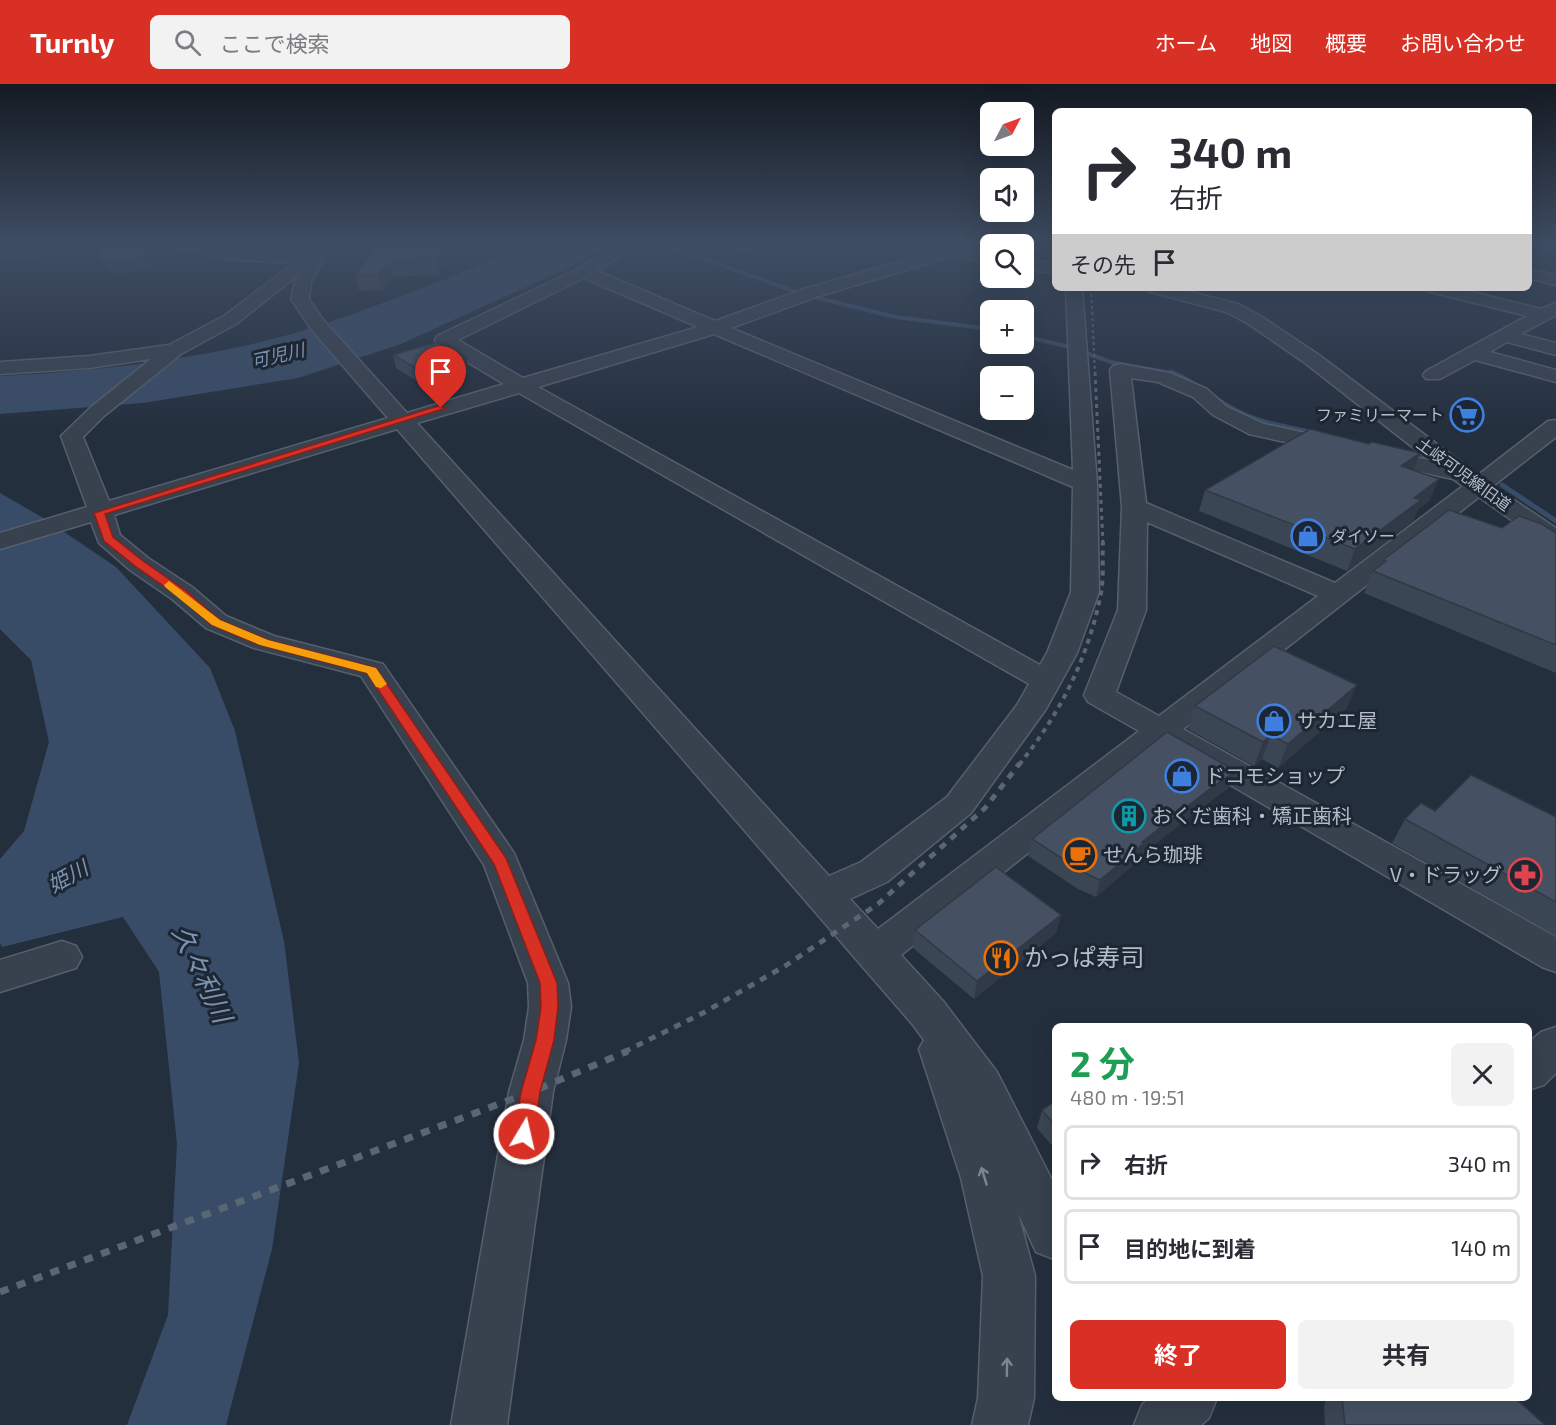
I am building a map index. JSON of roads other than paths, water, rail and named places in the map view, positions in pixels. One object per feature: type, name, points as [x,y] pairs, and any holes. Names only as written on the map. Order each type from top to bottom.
[{"type":"street","points":[[88,516],[94,493],[72,436],[97,412],[168,356],[230,320],[249,305]]},
{"type":"street","points":[[304,305],[317,325],[825,894],[928,1013],[981,1086],[1052,1232]]},
{"type":"street","points":[[517,305],[444,340],[1046,681]]},
{"type":"street","points":[[659,305],[1085,484]]},
{"type":"street","points":[[0,541],[713,328],[778,305]]},
{"type":"street","points":[[825,894],[874,872],[959,805],[1030,709],[1062,652],[1085,592],[1085,484],[1075,305]]},
{"type":"street","name":"土岐可児線旧道","points":[[1221,305],[1253,319],[1312,359],[1455,469],[1556,540]]},
{"type":"street","points":[[1502,305],[1548,316]]},
{"type":"street","points":[[1433,375],[1548,316]]},
{"type":"street","points":[[1506,336],[1556,349]]},
{"type":"street","points":[[1473,353],[1556,376]]},
{"type":"street","points":[[0,368],[168,356]]},
{"type":"street","points":[[1550,436],[1502,468],[1455,469],[1257,429],[1220,411],[1200,393],[1163,377],[1120,370],[1134,507],[1132,610],[1099,695],[1556,956]]},
{"type":"street","points":[[876,952],[1160,730],[1339,595],[1455,469],[1502,468]]},
{"type":"street","points":[[1134,507],[1339,595]]},
{"type":"street","points":[[88,516],[108,538],[139,564],[182,593],[216,622],[264,642],[372,670],[501,862],[548,983],[550,1007],[545,1040],[531,1092],[479,1425]]},
{"type":"street","points":[[0,975],[62,957]]},
{"type":"street","points":[[928,1013],[985,1178],[1010,1275],[1006,1398],[1000,1425]]},
{"type":"street","points":[[1532,1067],[1556,1045]]},
{"type":"water","name":"可児川","points":[[379,305],[487,305],[401,344],[298,378],[143,403],[0,414],[0,376],[65,372],[162,361],[275,339]]},
{"type":"water","points":[[0,493],[45,519],[116,567],[210,668],[235,731],[284,941],[299,1063],[272,1249],[226,1425],[127,1425],[168,1315],[177,1144],[159,972],[123,917],[2,947],[0,943],[0,859],[24,831],[49,742],[31,660],[0,629]]},
{"type":"waterway","points":[[845,305],[896,317],[980,328]]},
{"type":"waterway","points":[[1034,339],[1066,346],[1111,362],[1175,374]]},
{"type":"waterway","points":[[1171,372],[1175,374]]},
{"type":"waterway","points":[[1175,374],[1227,406],[1254,419],[1315,433]]},
{"type":"waterway","points":[[1502,485],[1556,521]]},
{"type":"railway","points":[[1092,305],[1095,374]]},
{"type":"railway","points":[[1095,372],[1103,544]]},
{"type":"railway","points":[[1019,765],[1060,705],[1089,640],[1101,593],[1103,544]]},
{"type":"railway","points":[[624,1052],[703,1013],[785,966],[878,904],[985,808],[1020,763]]},
{"type":"railway","points":[[0,1292],[531,1092],[628,1051]]},
{"type":"place","name":"ファミリーマート","points":[[1467,415]]},
{"type":"place","name":"ダイソー","points":[[1308,536]]},
{"type":"place","name":"サカエ屋","points":[[1274,721]]},
{"type":"place","name":"ドコモショップ","points":[[1182,776]]},
{"type":"place","name":"おくだ歯科・矯正歯科","points":[[1129,816]]},
{"type":"place","name":"せんら珈琲","points":[[1080,855]]},
{"type":"place","name":"V・ドラッグ","points":[[1525,875]]},
{"type":"place","name":"かっぱ寿司","points":[[1001,958]]},
{"type":"water label","name":"姫川","points":[[68,877]]},
{"type":"water label","name":"久々利川","points":[[202,974]]}]
